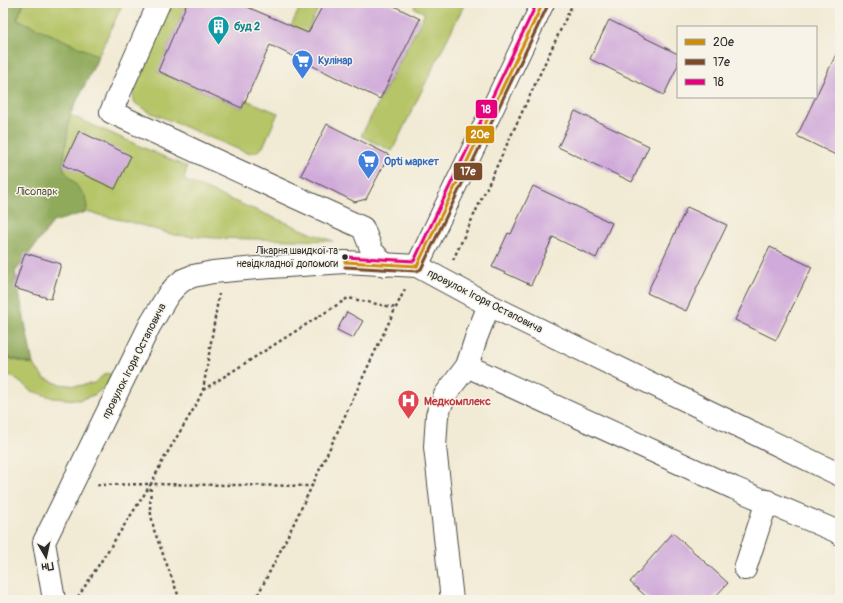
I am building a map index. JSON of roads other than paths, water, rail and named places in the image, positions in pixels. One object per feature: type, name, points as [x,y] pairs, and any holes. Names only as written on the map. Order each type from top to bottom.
[{"type":"street","points":[[159,3],[111,112],[364,228],[372,251],[385,265]]},
{"type":"street","points":[[417,266],[543,3]]},
{"type":"street","name":"провулок Ігоря Остаповича","points":[[54,600],[44,542],[150,325],[168,295],[175,286],[183,280],[194,276],[223,271],[344,262],[417,266],[489,304],[840,475]]},
{"type":"street","points":[[452,600],[435,447],[437,415],[445,395],[467,366],[489,304]]},
{"type":"street","points":[[467,366],[840,534]]},
{"type":"street","points":[[745,569],[767,501]]},
{"type":"place","name":"буд 2","points":[[219,46]]},
{"type":"place","name":"Кулінар","points":[[302,80]]},
{"type":"place","name":"Opti маркет","points":[[368,180]]},
{"type":"place","name":"Лікарня швидкої та невідкладної допомоги","points":[[345,257]]},
{"type":"place","name":"Медкомплекс","points":[[409,420]]},
{"type":"park label","name":"Лісопарк","points":[[37,191]]}]
